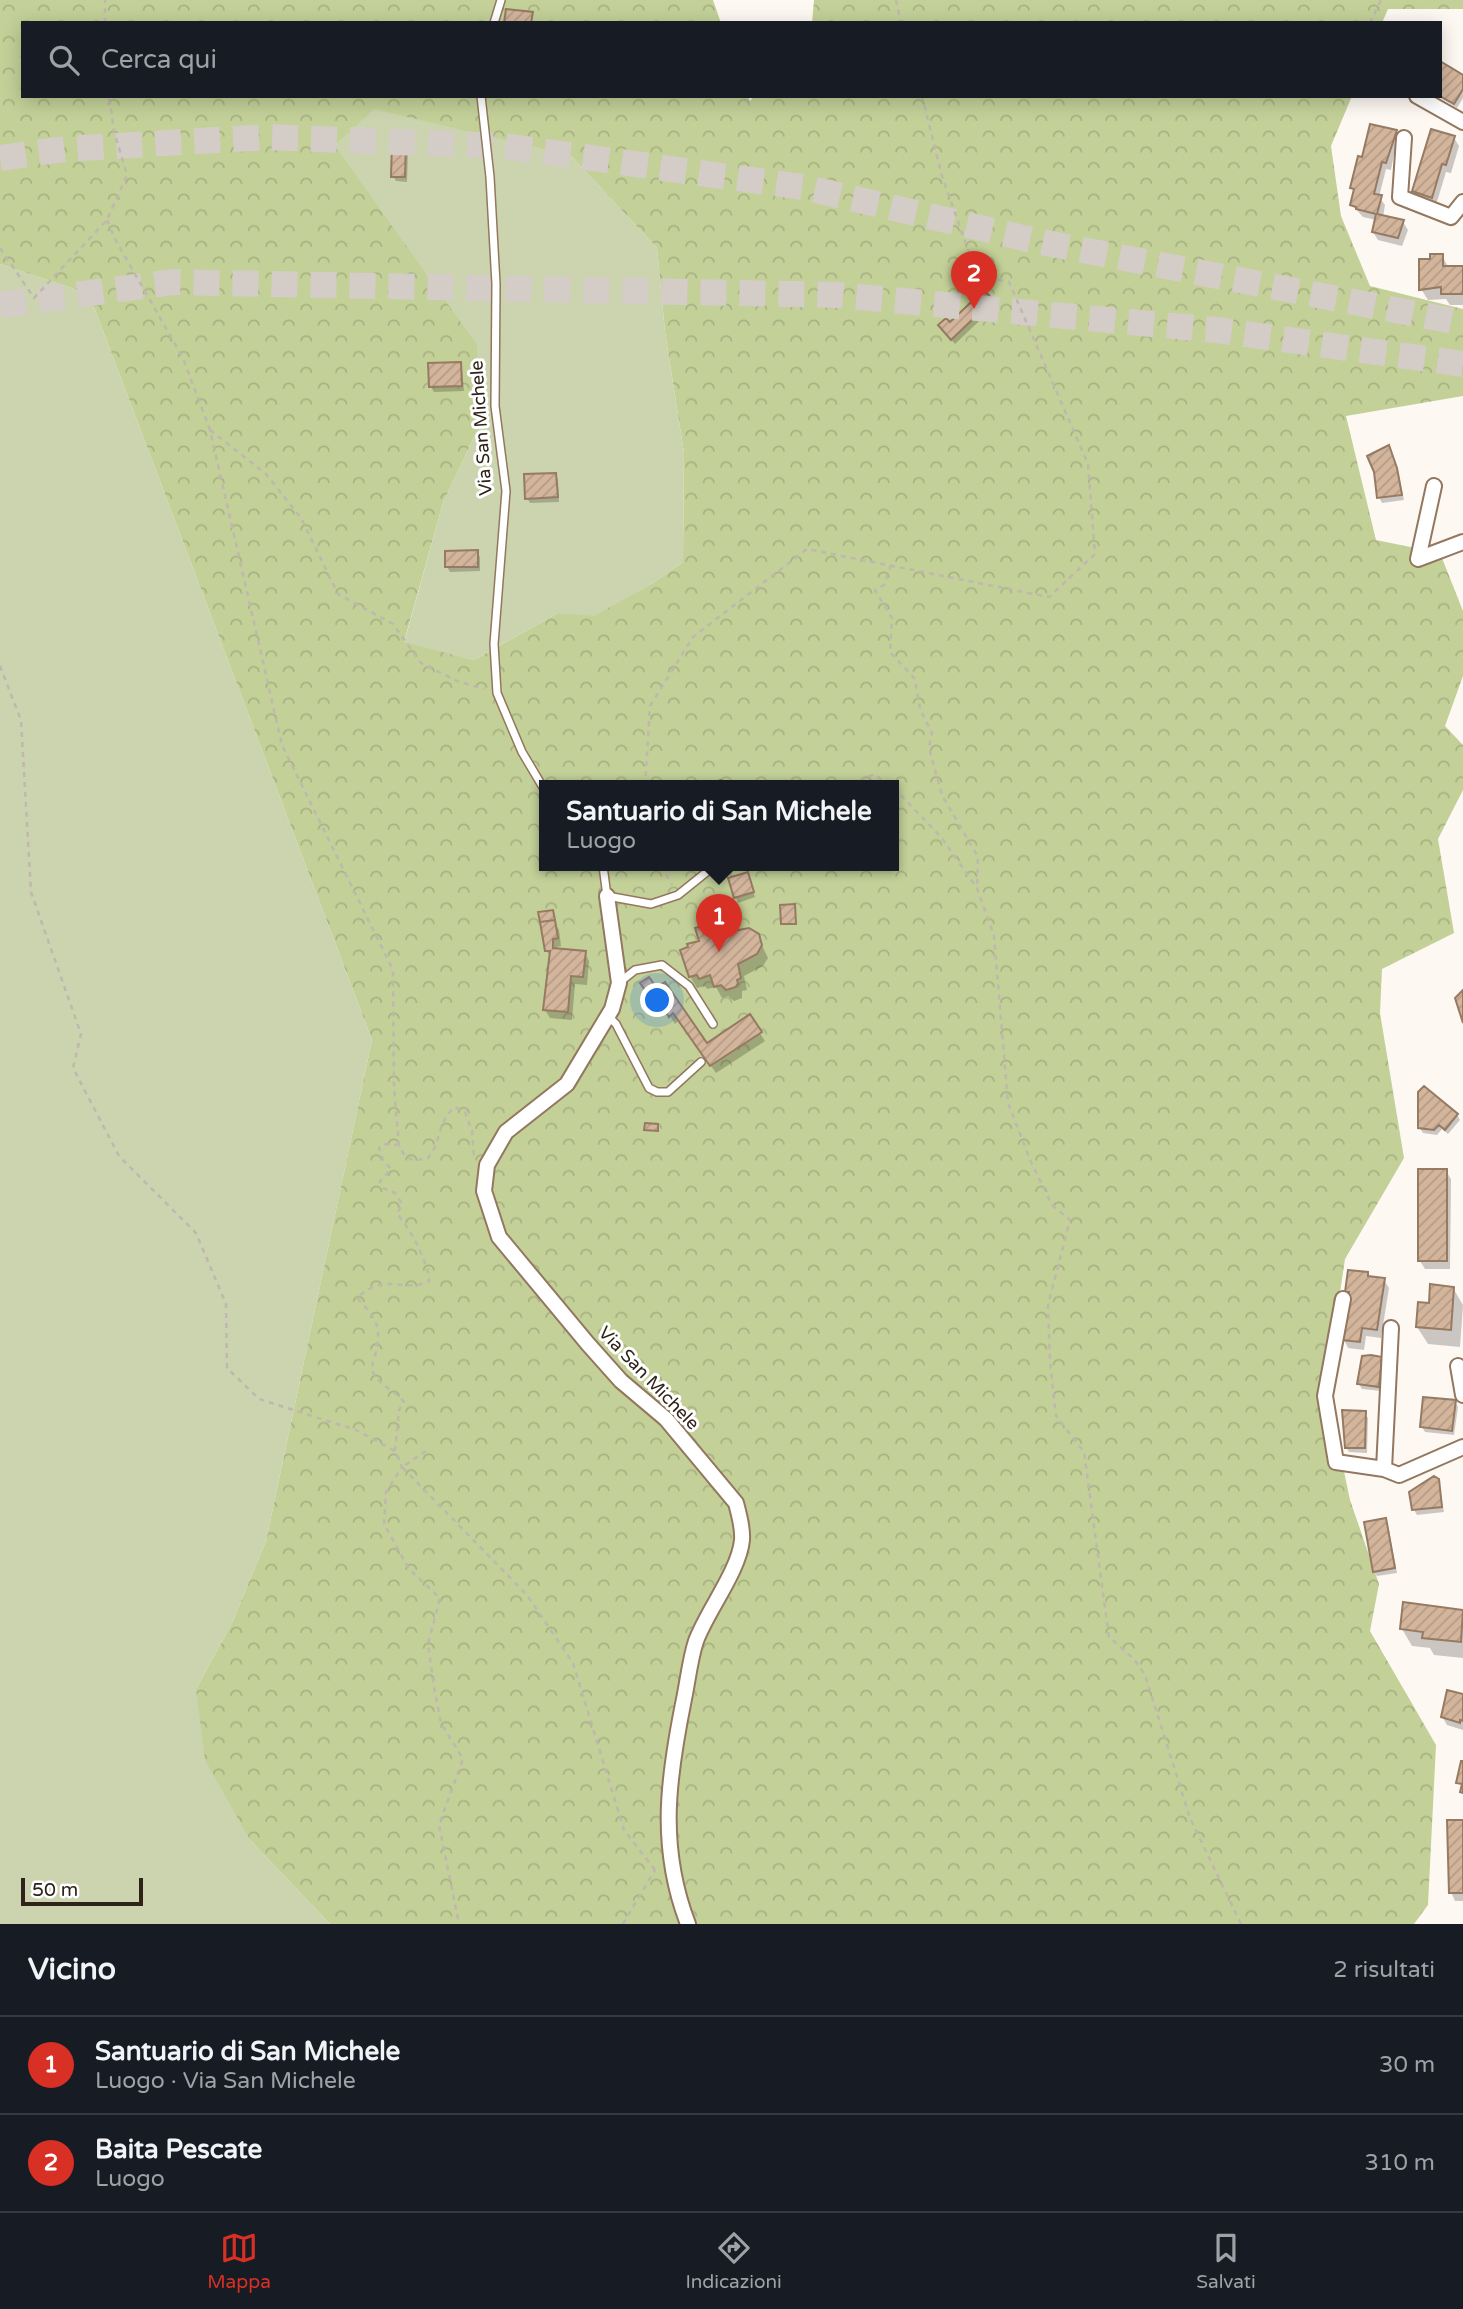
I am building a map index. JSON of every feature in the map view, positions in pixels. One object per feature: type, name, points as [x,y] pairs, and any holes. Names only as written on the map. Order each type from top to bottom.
[{"type":"street","points":[[1421,98],[1463,121]]},
{"type":"street","points":[[1404,138],[1400,197],[1451,217],[1463,202]]},
{"type":"street","points":[[1434,486],[1418,559],[1463,542]]},
{"type":"street","points":[[486,1165],[506,1132],[566,1084],[612,1009],[619,983],[607,896]]},
{"type":"street","name":"Via San Michele","points":[[486,1165],[484,1191],[499,1237],[621,1381],[666,1419],[736,1503],[740,1516],[742,1540],[734,1565],[696,1642],[672,1761],[667,1800],[670,1846],[678,1898],[688,1924]]},
{"type":"street","points":[[1343,1299],[1325,1396],[1336,1462],[1384,1469],[1399,1475],[1463,1447]]},
{"type":"street","points":[[1384,1469],[1391,1328]]},
{"type":"street","points":[[1458,1366],[1463,1395]]},
{"type":"lane","points":[[495,21],[501,0]]},
{"type":"lane","name":"Via San Michele","points":[[481,98],[490,177],[496,284],[495,406],[506,491],[494,643],[497,693],[522,752],[539,781]]},
{"type":"lane","points":[[604,871],[607,896],[651,904],[678,895],[708,871]]},
{"type":"lane","points":[[619,983],[635,970],[662,965],[689,986],[713,1024]]},
{"type":"lane","points":[[608,1016],[633,1053],[649,1088],[657,1092],[668,1092],[701,1062]]},
{"type":"path","points":[[105,0],[105,21]]},
{"type":"path","points":[[896,0],[901,21]]},
{"type":"path","points":[[1371,21],[1381,0]]},
{"type":"path","points":[[0,248],[34,298],[107,220],[127,176],[114,131],[109,98]]},
{"type":"path","points":[[645,780],[650,706],[693,638],[807,549],[1049,597],[1095,554],[1088,464],[1009,282],[999,280],[989,286],[990,271],[969,253],[943,176],[923,98]]},
{"type":"path","points":[[107,220],[115,239],[183,358],[210,430],[282,746],[393,970],[394,1087],[399,1146],[405,1156],[413,1160],[427,1160],[435,1151],[446,1114],[455,1107],[465,1112],[469,1122],[476,1161],[486,1165]]},
{"type":"path","points":[[210,430],[266,474],[301,518],[338,594],[393,624],[421,663],[457,681],[497,693]]},
{"type":"path","points":[[891,565],[884,584],[875,590],[892,618],[890,652],[915,679],[920,709],[932,733],[929,748],[942,794],[978,857],[977,888]]},
{"type":"path","points":[[0,666],[21,720],[31,892],[81,1034],[73,1068],[119,1156],[196,1233],[226,1304],[227,1368],[259,1399],[356,1430],[395,1451]]},
{"type":"path","points":[[862,780],[874,774],[882,780]]},
{"type":"path","points":[[899,794],[941,837],[977,888],[994,936],[1008,1103],[1031,1162],[1052,1205],[1070,1220],[1048,1305],[1050,1362],[1056,1416],[1084,1452],[1109,1637],[1134,1659],[1145,1675],[1190,1818],[1241,1924]]},
{"type":"path","points":[[664,871],[678,895]]},
{"type":"path","points":[[399,1146],[391,1143],[379,1148],[383,1160],[391,1169],[380,1181],[383,1188],[395,1193],[402,1204],[397,1214],[407,1224],[429,1270],[429,1281],[422,1285],[391,1283],[368,1287],[357,1298],[377,1320],[379,1339],[372,1368],[377,1379],[404,1402],[400,1410],[395,1451],[402,1467],[527,1595],[573,1663],[624,1830],[655,1870]]},
{"type":"path","points":[[426,1451],[402,1467],[386,1492],[384,1524],[409,1569],[440,1598],[428,1644],[441,1723],[463,1759],[439,1825],[459,1924]]},
{"type":"path","points":[[623,1924],[670,1846]]},
{"type":"green space","points":[[0,0],[713,0],[720,21],[21,21],[21,98],[749,98],[750,101],[752,98],[1351,98],[1331,146],[1341,216],[1370,286],[1463,309],[1463,396],[1346,416],[1376,540],[1440,553],[1463,611],[1463,676],[1445,726],[1463,745],[1463,790],[1438,839],[1454,933],[1382,969],[1380,1013],[1404,1158],[1345,1259],[1326,1386],[1350,1500],[1379,1584],[1370,1631],[1436,1745],[1428,1905],[1414,1924],[330,1924],[250,1840],[205,1760],[196,1689],[231,1625],[266,1541],[372,1040],[89,294],[0,264]],"holes":[[[374,109],[571,156],[657,248],[665,332],[684,453],[683,562],[653,583],[594,616],[558,613],[474,660],[404,642],[443,503],[481,422],[477,345],[335,146]]]},
{"type":"green space","points":[[814,0],[1463,0],[1463,9],[1388,9],[1383,21],[812,21]]},
{"type":"green space","points":[[374,108],[571,156],[657,248],[665,332],[684,453],[683,562],[594,617],[558,613],[474,660],[404,643],[443,503],[481,422],[335,146]]},
{"type":"green space","points":[[0,264],[89,294],[372,1040],[266,1541],[231,1625],[196,1689],[250,1840],[330,1924],[0,1924]]},
{"type":"building","points":[[506,9],[533,12],[531,21],[504,21]]},
{"type":"building","points":[[1442,62],[1463,75],[1463,89],[1454,104],[1442,97]]},
{"type":"building","points":[[1370,124],[1397,130],[1386,163],[1382,162],[1374,194],[1382,195],[1377,214],[1404,220],[1398,238],[1372,232],[1376,214],[1350,205],[1354,189],[1350,188],[1358,156],[1362,157]]},
{"type":"building","points":[[1431,129],[1455,136],[1446,165],[1442,164],[1432,198],[1412,191]]},
{"type":"building","points":[[392,143],[406,143],[405,177],[391,177]]},
{"type":"building","points":[[1430,254],[1443,254],[1443,266],[1463,266],[1463,294],[1441,294],[1441,287],[1419,290],[1419,259],[1430,259]]},
{"type":"building","points":[[984,290],[993,300],[951,340],[938,325],[946,318],[950,322]]},
{"type":"building","points":[[461,362],[462,386],[429,387],[428,363]]},
{"type":"building","points":[[1389,445],[1402,495],[1377,498],[1374,472],[1367,456]]},
{"type":"building","points":[[556,473],[558,497],[525,499],[524,474]]},
{"type":"building","points":[[478,550],[478,567],[445,567],[445,551]]},
{"type":"building","points":[[748,872],[754,892],[734,898],[728,878]]},
{"type":"building","points":[[795,904],[796,924],[781,924],[780,905]]},
{"type":"building","points":[[553,910],[555,920],[540,922],[538,912]]},
{"type":"building","points":[[713,915],[718,920],[723,918],[728,932],[749,928],[759,934],[762,945],[757,954],[738,964],[741,978],[737,980],[736,987],[726,990],[721,985],[714,987],[710,975],[699,979],[697,975],[689,977],[680,950],[688,947],[687,944],[699,941],[695,928],[702,926],[703,918]]},
{"type":"building","points":[[555,920],[558,938],[553,939],[553,948],[586,951],[583,977],[571,976],[568,1012],[543,1010],[550,951],[545,951],[540,922]]},
{"type":"building","points":[[649,977],[656,987],[647,993],[640,983]]},
{"type":"building","points":[[665,982],[707,1043],[750,1014],[762,1032],[710,1066],[673,1013],[669,1017],[665,1011],[667,1009],[653,989]]},
{"type":"building","points":[[1463,990],[1463,1023],[1455,998]]},
{"type":"building","points":[[1424,1086],[1458,1114],[1445,1130],[1439,1125],[1434,1130],[1418,1128],[1418,1092]]},
{"type":"building","points":[[645,1123],[658,1124],[658,1131],[644,1130]]},
{"type":"building","points":[[1418,1169],[1447,1169],[1447,1261],[1418,1261]]},
{"type":"building","points":[[1348,1270],[1368,1272],[1368,1276],[1385,1278],[1377,1330],[1362,1328],[1360,1342],[1342,1340],[1349,1292],[1345,1292]]},
{"type":"building","points":[[1430,1284],[1454,1287],[1451,1330],[1416,1327],[1418,1302],[1429,1303]]},
{"type":"building","points":[[1362,1356],[1382,1357],[1379,1387],[1357,1384]]},
{"type":"building","points":[[1423,1397],[1456,1400],[1452,1431],[1420,1427]]},
{"type":"building","points":[[1342,1410],[1366,1411],[1365,1448],[1345,1448]]},
{"type":"building","points":[[1434,1476],[1439,1479],[1442,1507],[1412,1510],[1409,1492]]},
{"type":"building","points":[[1386,1518],[1395,1568],[1373,1572],[1364,1522]]},
{"type":"building","points":[[1403,1602],[1463,1610],[1461,1642],[1422,1638],[1423,1632],[1400,1629]]},
{"type":"building","points":[[1447,1690],[1463,1694],[1463,1721],[1460,1720],[1460,1723],[1441,1717]]},
{"type":"building","points":[[1461,1761],[1463,1793],[1460,1792],[1462,1784],[1456,1783]]},
{"type":"building","points":[[1447,1820],[1463,1820],[1463,1893],[1449,1893]]},
{"type":"tunnel","points":[[0,158],[65,149],[267,137],[503,146],[803,187],[1041,242],[1463,323]]},
{"type":"tunnel","points":[[0,305],[173,282],[838,295],[1217,330],[1463,364]]},
{"type":"place","name":"Baita Pescate","points":[[974,309]]},
{"type":"place","name":"Santuario di San Michele","points":[[719,952]]}]
